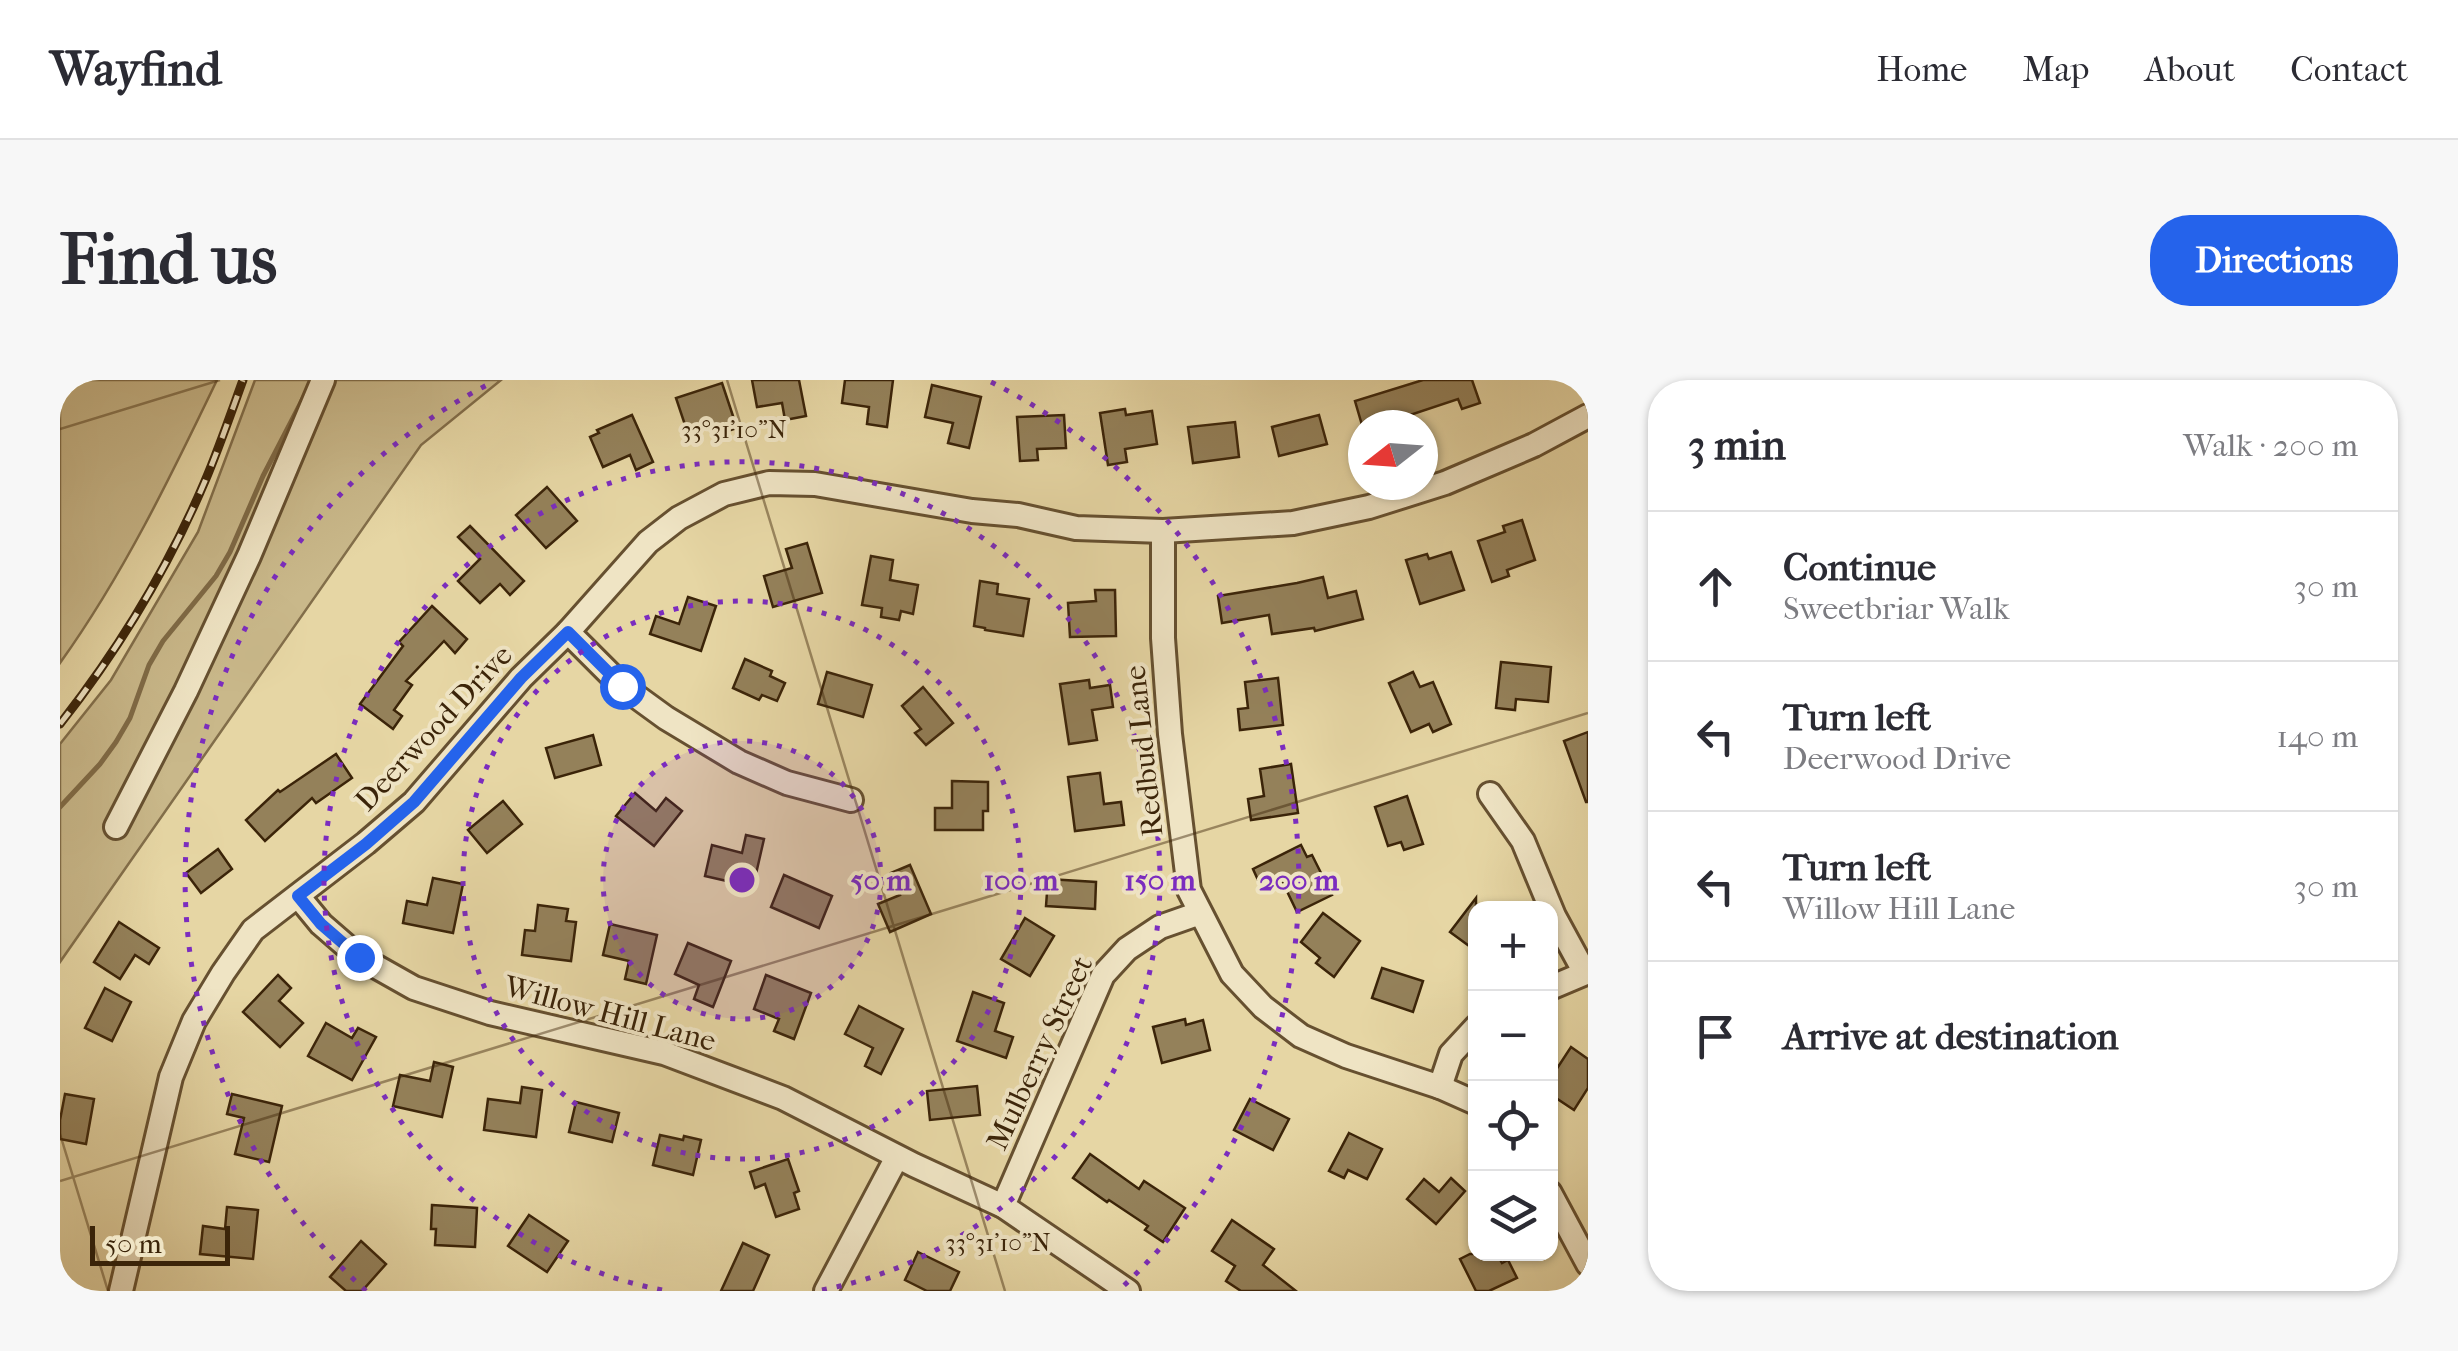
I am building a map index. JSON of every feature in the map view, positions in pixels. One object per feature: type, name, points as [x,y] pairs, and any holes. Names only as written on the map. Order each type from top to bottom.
[{"type":"street","points":[[116,827],[249,556],[323,380]]},
{"type":"street","name":"Deerwood Drive","points":[[121,1291],[171,1077],[194,1021],[253,930],[366,844],[414,802],[521,678],[648,542],[680,518],[724,494],[769,484],[816,484],[1018,515],[1076,528],[1164,531],[1292,523],[1369,507],[1446,483],[1534,445],[1588,416]]},
{"type":"street","name":"Redbud Lane","points":[[1164,531],[1163,638],[1189,890],[1232,974],[1263,1007],[1301,1036],[1468,1099]]},
{"type":"street","points":[[568,632],[622,686],[739,762],[787,783],[850,800]]},
{"type":"street","points":[[1490,794],[1522,842],[1554,916],[1586,972],[1558,984]]},
{"type":"street","name":"Willow Hill Lane","points":[[298,896],[321,924],[359,957],[414,988],[490,1013],[664,1053],[783,1098],[1002,1206],[1128,1291]]},
{"type":"street","name":"Mulberry Street","points":[[1002,1206],[1104,975],[1127,949],[1160,927],[1200,913]]},
{"type":"street","points":[[1440,1087],[1451,1054],[1468,1036]]},
{"type":"street","points":[[826,1291],[897,1157]]},
{"type":"street","points":[[1558,1208],[1588,1264]]},
{"type":"shaded area","points":[[60,380],[217,380],[125,561],[60,663]]},
{"type":"shaded area","points":[[255,380],[501,380],[421,445],[60,962],[60,744],[111,680],[198,532]]},
{"type":"building","points":[[752,380],[799,380],[806,416],[785,420],[782,403],[757,407]]},
{"type":"building","points":[[845,380],[893,380],[887,427],[867,424],[869,407],[842,403]]},
{"type":"building","points":[[1423,380],[1472,380],[1480,403],[1462,409],[1458,399],[1425,410],[1358,410],[1355,401]]},
{"type":"building","points":[[722,383],[737,428],[716,435],[711,420],[686,428],[676,398]]},
{"type":"building","points":[[932,385],[981,397],[969,448],[948,443],[953,423],[925,417]]},
{"type":"building","points":[[1125,409],[1126,415],[1152,411],[1157,444],[1125,449],[1127,462],[1108,465],[1100,413]]},
{"type":"building","points":[[632,415],[653,462],[636,470],[630,455],[603,467],[590,437]]},
{"type":"building","points":[[1064,415],[1066,448],[1037,449],[1038,460],[1020,461],[1017,417]]},
{"type":"building","points":[[1319,415],[1327,444],[1279,456],[1272,427]]},
{"type":"building","points":[[1235,422],[1239,457],[1193,463],[1188,427]]},
{"type":"building","points":[[547,487],[577,521],[546,548],[516,515]]},
{"type":"building","points":[[1522,520],[1535,560],[1507,570],[1509,576],[1492,582],[1478,541],[1505,532],[1503,526]]},
{"type":"building","points":[[470,526],[524,581],[510,595],[500,584],[480,603],[458,581],[480,559],[458,537]]},
{"type":"building","points":[[807,543],[822,593],[773,607],[764,576],[792,568],[786,549]]},
{"type":"building","points":[[1451,552],[1464,590],[1420,604],[1406,560],[1427,554],[1429,559]]},
{"type":"building","points":[[871,556],[893,560],[890,580],[918,585],[913,614],[901,611],[899,620],[881,617],[882,608],[862,605]]},
{"type":"building","points":[[1323,577],[1328,598],[1356,591],[1363,619],[1315,631],[1314,628],[1272,634],[1269,615],[1222,623],[1218,596]]},
{"type":"building","points":[[980,581],[998,584],[997,594],[1029,599],[1023,636],[974,626]]},
{"type":"building","points":[[1095,590],[1115,590],[1116,636],[1070,637],[1068,603],[1096,601]]},
{"type":"building","points":[[688,597],[716,606],[701,651],[650,634],[656,616],[679,624]]},
{"type":"building","points":[[432,606],[467,639],[455,653],[444,641],[406,681],[412,685],[394,710],[402,716],[393,729],[360,704],[403,646],[399,642]]},
{"type":"building","points":[[745,659],[772,671],[770,676],[785,683],[777,701],[762,695],[759,700],[733,688]]},
{"type":"building","points":[[1501,662],[1551,667],[1548,702],[1516,699],[1515,710],[1496,708]]},
{"type":"building","points":[[827,672],[872,685],[863,717],[818,704]]},
{"type":"building","points":[[1413,672],[1420,687],[1433,682],[1451,724],[1433,732],[1429,724],[1411,732],[1389,683]]},
{"type":"building","points":[[1278,678],[1283,725],[1240,730],[1238,709],[1248,708],[1245,682]]},
{"type":"building","points":[[1089,680],[1090,688],[1110,685],[1113,707],[1092,710],[1097,740],[1069,744],[1060,684]]},
{"type":"building","points":[[923,687],[953,723],[926,745],[915,733],[921,729],[902,706]]},
{"type":"building","points":[[1588,732],[1588,802],[1586,802],[1564,741]]},
{"type":"building","points":[[593,735],[601,765],[555,778],[546,748]]},
{"type":"building","points":[[336,754],[352,778],[316,803],[312,798],[265,841],[246,820],[278,790]]},
{"type":"building","points":[[1291,764],[1298,813],[1251,820],[1248,799],[1264,796],[1260,769]]},
{"type":"building","points":[[1100,773],[1104,804],[1121,802],[1124,825],[1075,831],[1068,777]]},
{"type":"building","points":[[952,781],[988,782],[988,811],[983,811],[983,830],[935,830],[935,808],[952,808]]},
{"type":"building","points":[[635,793],[656,811],[666,798],[682,811],[654,846],[616,816]]},
{"type":"building","points":[[1407,796],[1423,844],[1404,850],[1401,842],[1388,846],[1375,807]]},
{"type":"building","points":[[503,801],[522,824],[487,853],[468,830]]},
{"type":"building","points":[[746,835],[764,839],[753,887],[705,876],[712,845],[742,853]]},
{"type":"building","points":[[1301,845],[1307,857],[1312,855],[1332,895],[1297,912],[1282,881],[1263,891],[1253,869]]},
{"type":"building","points":[[218,849],[232,869],[201,893],[186,873]]},
{"type":"building","points":[[910,865],[931,914],[890,932],[878,904],[900,895],[891,873]]},
{"type":"building","points":[[784,875],[832,896],[819,928],[771,907]]},
{"type":"building","points":[[433,878],[463,884],[453,933],[403,923],[407,901],[427,905]]},
{"type":"building","points":[[1048,879],[1096,882],[1095,909],[1046,906]]},
{"type":"building","points":[[538,905],[568,909],[566,921],[576,922],[571,961],[522,955],[525,930],[535,931]]},
{"type":"building","points":[[1468,908],[1468,945],[1450,932]]},
{"type":"building","points":[[1323,913],[1360,941],[1334,977],[1316,963],[1320,958],[1301,942]]},
{"type":"building","points":[[1025,918],[1054,936],[1030,976],[1001,959]]},
{"type":"building","points":[[119,922],[159,948],[149,964],[135,955],[120,979],[94,962]]},
{"type":"building","points":[[610,924],[657,935],[646,984],[625,979],[629,961],[603,955]]},
{"type":"building","points":[[688,943],[731,961],[713,1007],[694,999],[699,985],[675,974]]},
{"type":"building","points":[[1382,968],[1423,981],[1413,1012],[1372,998]]},
{"type":"building","points":[[278,975],[291,988],[279,1001],[303,1023],[280,1047],[243,1012]]},
{"type":"building","points":[[766,975],[811,993],[794,1039],[774,1031],[779,1019],[754,1009]]},
{"type":"building","points":[[105,988],[131,1002],[112,1041],[85,1028]]},
{"type":"building","points":[[973,992],[1004,1003],[995,1031],[1013,1037],[1006,1058],[957,1041]]},
{"type":"building","points":[[859,1006],[903,1029],[881,1074],[865,1066],[873,1048],[845,1034]]},
{"type":"building","points":[[1185,1019],[1186,1025],[1203,1020],[1210,1050],[1162,1063],[1153,1027]]},
{"type":"building","points":[[326,1023],[352,1038],[358,1028],[376,1037],[352,1080],[308,1056]]},
{"type":"building","points":[[1571,1047],[1588,1059],[1588,1088],[1574,1110],[1558,1099],[1558,1067]]},
{"type":"building","points":[[434,1062],[453,1067],[442,1117],[393,1106],[400,1075],[430,1081]]},
{"type":"building","points":[[977,1086],[980,1115],[930,1120],[927,1091]]},
{"type":"building","points":[[522,1087],[542,1090],[536,1137],[484,1130],[488,1099],[520,1103]]},
{"type":"building","points":[[65,1094],[94,1099],[86,1144],[60,1139]]},
{"type":"building","points":[[232,1094],[282,1106],[269,1162],[235,1154],[244,1118],[227,1114]]},
{"type":"building","points":[[1250,1099],[1289,1119],[1273,1150],[1234,1130]]},
{"type":"building","points":[[576,1102],[619,1113],[612,1142],[569,1132]]},
{"type":"building","points":[[1349,1133],[1382,1149],[1367,1179],[1348,1170],[1344,1178],[1329,1171]]},
{"type":"building","points":[[660,1135],[701,1140],[693,1175],[653,1165]]},
{"type":"building","points":[[1090,1154],[1139,1189],[1144,1181],[1185,1208],[1163,1242],[1145,1230],[1148,1226],[1073,1178]]},
{"type":"building","points":[[788,1159],[799,1191],[794,1193],[799,1209],[776,1217],[765,1184],[755,1188],[750,1172]]},
{"type":"building","points":[[1451,1178],[1465,1191],[1436,1224],[1407,1199],[1424,1179],[1439,1192]]},
{"type":"building","points":[[432,1205],[477,1208],[475,1247],[435,1245]]},
{"type":"building","points":[[227,1207],[258,1210],[253,1259],[200,1254],[203,1226],[225,1229]]},
{"type":"building","points":[[529,1215],[568,1241],[547,1272],[508,1246]]},
{"type":"building","points":[[1232,1220],[1274,1249],[1263,1265],[1296,1291],[1241,1291],[1226,1281],[1235,1266],[1212,1251]]},
{"type":"building","points":[[361,1241],[386,1264],[362,1291],[346,1291],[330,1277]]},
{"type":"building","points":[[743,1243],[769,1255],[753,1291],[721,1291]]},
{"type":"building","points":[[918,1252],[959,1272],[950,1291],[927,1291],[905,1280]]},
{"type":"building","points":[[1468,1255],[1468,1261],[1508,1261],[1517,1278],[1489,1291],[1476,1291],[1460,1259]]},
{"type":"waterway","points":[[60,807],[116,742],[163,641],[216,576],[309,387]]},
{"type":"railway","points":[[60,724],[122,637],[175,545],[210,469],[243,380]]},
{"type":"route","points":[[359,957],[321,924],[298,896],[414,802],[521,678],[568,632],[622,686]]}]
